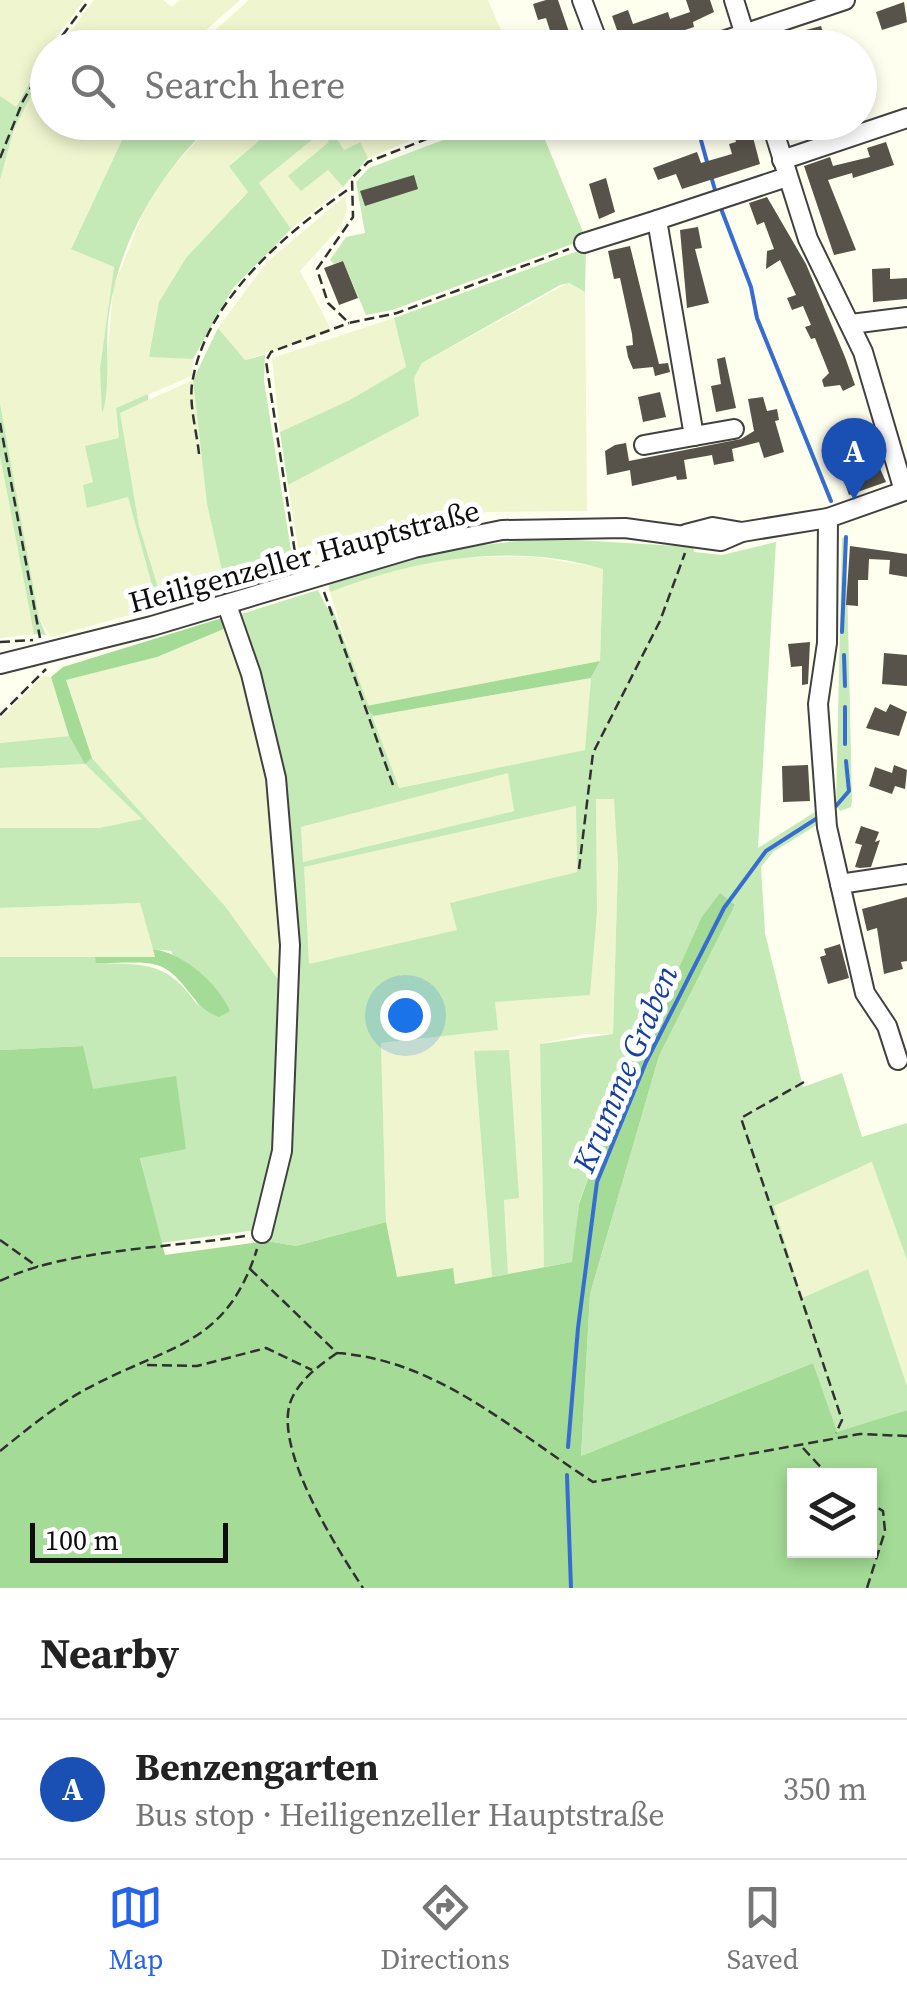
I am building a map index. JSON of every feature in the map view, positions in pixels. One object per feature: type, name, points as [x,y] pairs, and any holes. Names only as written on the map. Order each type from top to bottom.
[{"type":"street","points":[[582,0],[593,30]]},
{"type":"street","points":[[734,0],[744,30]]},
{"type":"street","points":[[773,30],[845,0]]},
{"type":"street","points":[[877,131],[907,118]]},
{"type":"street","points":[[776,140],[808,239],[850,324],[876,391],[906,490]]},
{"type":"street","points":[[584,243],[657,220],[854,140]]},
{"type":"street","points":[[657,220],[694,436]]},
{"type":"street","points":[[850,324],[907,317]]},
{"type":"street","points":[[644,444],[734,429]]},
{"type":"street","name":"Heiligenzeller Hauptstraße","points":[[0,664],[227,604],[414,548],[502,530],[625,528],[686,534],[713,527],[742,532],[828,518],[906,490]]},
{"type":"street","points":[[828,518],[828,625],[818,704],[818,750],[827,827],[865,993],[887,1026],[898,1060]]},
{"type":"street","points":[[227,604],[252,674],[276,778],[290,945],[282,1151],[262,1233]]},
{"type":"street","points":[[840,884],[907,874]]},
{"type":"path","points":[[66,30],[89,0]]},
{"type":"path","points":[[0,158],[30,89]]},
{"type":"path","points":[[349,322],[328,303],[316,269],[353,217],[352,178],[368,162],[424,140]]},
{"type":"path","points":[[199,454],[192,387],[214,326],[282,241],[351,187]]},
{"type":"path","points":[[300,582],[266,361],[271,352],[349,322],[397,313],[584,243]]},
{"type":"path","points":[[0,423],[40,643],[30,638],[0,642]]},
{"type":"path","points":[[579,869],[593,753],[660,621],[685,555]]},
{"type":"path","points":[[329,607],[393,784]]},
{"type":"path","points":[[0,714],[39,676]]},
{"type":"path","points":[[804,1082],[740,1118],[842,1420],[836,1432]]},
{"type":"path","points":[[0,1282],[39,1268],[262,1233],[231,1308],[146,1365],[95,1384],[0,1451]]},
{"type":"path","points":[[0,1240],[39,1268]]},
{"type":"path","points":[[250,1269],[337,1353],[374,1356],[446,1382],[593,1482],[860,1434],[907,1436]]},
{"type":"path","points":[[146,1365],[198,1366],[266,1348],[313,1370]]},
{"type":"path","points":[[337,1353],[313,1370],[290,1399],[291,1443],[307,1494],[363,1588]]},
{"type":"path","points":[[802,1447],[822,1468]]},
{"type":"path","points":[[877,1507],[883,1511],[885,1532],[877,1557]]},
{"type":"path","points":[[867,1588],[877,1558]]},
{"type":"green space","points":[[0,0],[84,0],[62,30],[30,30],[30,81],[15,108],[0,96]]},
{"type":"green space","points":[[94,0],[163,0],[172,7],[180,0],[240,0],[206,30],[72,30]]},
{"type":"green space","points":[[249,0],[488,0],[501,30],[215,30]]},
{"type":"green space","points":[[30,82],[30,98],[14,129],[0,180],[0,96],[16,107]]},
{"type":"green space","points":[[30,98],[30,140],[122,140],[71,248],[114,267],[100,367],[103,412],[113,289],[144,210],[167,173],[197,140],[260,140],[229,165],[248,192],[238,201],[149,356],[193,359],[192,376],[116,408],[119,438],[93,483],[87,508],[128,496],[158,607],[51,637],[39,618],[0,403],[0,180],[14,129]]},
{"type":"green space","points":[[122,140],[196,140],[174,165],[142,214],[120,267],[108,323],[102,413],[100,368],[114,267],[71,249]]},
{"type":"green space","points":[[260,140],[312,140],[259,183],[291,229],[233,288],[193,359],[149,357],[159,302],[186,258],[248,192],[229,166]]},
{"type":"green space","points":[[312,140],[328,140],[329,170],[343,187],[291,229],[259,183]]},
{"type":"green space","points":[[338,140],[412,140],[368,158],[359,142],[344,150]]},
{"type":"green space","points":[[338,140],[344,150],[360,142],[368,158],[343,187],[328,170],[301,191],[288,176],[329,142]]},
{"type":"green space","points":[[443,140],[545,140],[586,239],[392,310],[366,315],[343,261],[334,264],[330,260],[346,237],[365,233],[356,182],[369,168]]},
{"type":"green space","points":[[345,196],[347,209],[341,226],[300,271],[332,331],[245,360],[218,328],[266,263]]},
{"type":"green space","points":[[586,248],[585,292],[569,283],[560,285],[422,363],[414,378],[419,416],[288,485],[280,432],[350,400],[406,367],[394,318]]},
{"type":"green space","points":[[568,283],[585,292],[587,511],[486,512],[300,559],[288,485],[419,416],[414,378],[422,363]]},
{"type":"green space","points":[[394,318],[406,367],[351,400],[280,432],[272,358]]},
{"type":"green space","points":[[218,328],[245,360],[265,355],[264,381],[293,563],[286,569],[158,607],[128,497],[87,508],[83,485],[93,482],[85,446],[119,438],[116,408],[148,394],[148,400],[120,413],[139,526],[161,597],[224,579],[207,504],[193,380]]},
{"type":"green space","points":[[193,380],[207,504],[225,579],[161,598],[139,526],[119,413]]},
{"type":"green space","points":[[0,403],[39,618],[46,635],[34,634],[0,456]]},
{"type":"green space","points":[[0,456],[34,634],[0,638]]},
{"type":"green space","points":[[846,537],[852,800],[851,807],[840,811],[836,806],[842,538]]},
{"type":"green space","points":[[545,538],[693,547],[694,552],[722,555],[776,542],[758,848],[818,810],[820,823],[773,852],[761,867],[765,933],[803,1087],[842,1073],[862,1137],[907,1123],[907,1260],[872,1162],[774,1206],[802,1298],[868,1269],[907,1386],[907,1410],[836,1433],[813,1363],[581,1456],[590,1294],[659,1056],[735,905],[701,918],[666,998],[633,1045],[625,1098],[604,1133],[579,1203],[573,1262],[544,1267],[540,1044],[613,1034],[618,864],[614,799],[596,799],[597,911],[590,995],[495,1002],[498,1030],[381,1043],[386,1222],[296,1246],[267,1241],[287,1150],[284,807],[238,615],[318,590],[327,608],[332,607],[399,788],[585,750],[591,678],[600,661],[603,569],[534,557],[465,558],[397,571],[330,592],[328,582],[446,549]],"holes":[[[508,773],[514,811],[303,862],[301,827]],[[576,806],[577,872],[450,903],[457,930],[309,964],[304,867]]]},
{"type":"green space","points":[[452,557],[536,557],[603,568],[600,661],[366,706],[330,592],[370,577]]},
{"type":"green space","points":[[222,618],[226,628],[157,657],[66,680],[92,758],[85,764],[69,736],[51,677],[63,667]]},
{"type":"green space","points":[[226,628],[238,652],[273,778],[285,989],[225,906],[92,758],[66,680],[157,657]]},
{"type":"green space","points":[[600,661],[591,678],[373,716],[366,706]]},
{"type":"green space","points":[[43,676],[51,677],[69,736],[0,743],[0,719]]},
{"type":"green space","points":[[591,678],[586,750],[398,788],[373,716]]},
{"type":"green space","points":[[69,736],[85,763],[92,758],[225,906],[285,989],[277,1121],[256,1230],[161,1243],[140,1157],[92,1089],[82,1046],[0,1050],[0,957],[95,957],[97,963],[156,968],[177,981],[199,1007],[171,951],[153,949],[140,903],[0,908],[0,828],[99,828],[142,819],[85,764],[0,768],[0,743]]},
{"type":"green space","points":[[85,764],[143,819],[99,828],[0,828],[0,768]]},
{"type":"green space","points":[[509,772],[514,811],[303,862],[301,827]]},
{"type":"green space","points":[[596,798],[615,799],[618,864],[613,1034],[586,1034],[540,1044],[544,1267],[508,1274],[504,1199],[518,1198],[474,1051],[492,1277],[454,1284],[452,1268],[396,1277],[386,1222],[381,1043],[497,1030],[494,1002],[597,911]]},
{"type":"green space","points":[[576,806],[577,872],[451,903],[458,930],[309,965],[303,867]]},
{"type":"green space","points":[[720,893],[735,905],[659,1056],[590,1294],[581,1456],[813,1363],[837,1432],[907,1410],[907,1588],[0,1588],[0,1050],[83,1046],[93,1089],[176,1076],[186,1149],[140,1158],[165,1255],[267,1241],[296,1246],[386,1222],[397,1277],[453,1268],[455,1284],[572,1262],[579,1204],[604,1133],[625,1098],[633,1045],[657,1000],[666,997],[701,918]]},
{"type":"green space","points":[[140,903],[156,957],[0,957],[0,908]]},
{"type":"green space","points":[[153,949],[176,956],[198,971],[230,1011],[219,1017],[210,1013],[160,966],[96,963],[95,957],[155,957]]},
{"type":"green space","points":[[509,1050],[519,1198],[504,1200],[508,1274],[492,1277],[474,1051]]},
{"type":"green space","points":[[873,1162],[907,1260],[907,1386],[868,1270],[802,1298],[773,1206]]},
{"type":"building","points":[[558,0],[568,30],[550,30],[546,18],[538,20],[533,4]]},
{"type":"building","points":[[686,0],[710,0],[714,12],[685,30],[617,30],[612,16],[628,10],[633,24],[668,12],[670,19],[690,12]]},
{"type":"building","points":[[904,2],[907,22],[882,30],[876,12]]},
{"type":"building","points":[[754,140],[760,164],[682,189],[676,174],[658,180],[653,168],[697,152],[701,163],[732,154],[729,144]]},
{"type":"building","points":[[886,142],[894,165],[853,178],[852,173],[828,180],[856,250],[834,255],[804,166],[830,157],[833,166],[870,157],[867,148]]},
{"type":"building","points":[[414,175],[418,189],[365,206],[360,191]]},
{"type":"building","points":[[606,178],[615,212],[599,219],[589,184]]},
{"type":"building","points":[[767,197],[806,264],[845,357],[855,385],[843,391],[840,385],[824,387],[822,380],[829,373],[815,338],[811,339],[805,327],[811,325],[803,306],[792,310],[787,298],[796,295],[780,260],[766,269],[767,251],[774,249],[764,222],[757,225],[749,203]]},
{"type":"building","points":[[698,227],[702,248],[695,249],[709,303],[687,308],[680,230]]},
{"type":"building","points":[[630,246],[659,364],[668,363],[670,372],[655,376],[653,367],[633,369],[628,357],[626,346],[633,345],[632,334],[620,278],[614,279],[608,251]]},
{"type":"building","points":[[343,261],[358,298],[339,305],[324,268]]},
{"type":"building","points":[[890,268],[890,279],[907,278],[907,299],[873,302],[872,269]]},
{"type":"building","points":[[725,357],[736,408],[716,412],[711,386],[721,384],[717,359]]},
{"type":"building","points":[[660,392],[666,417],[643,422],[638,397]]},
{"type":"building","points":[[763,397],[767,411],[777,409],[779,420],[775,421],[784,452],[764,458],[759,442],[732,449],[734,461],[714,465],[712,455],[684,460],[687,479],[677,480],[676,476],[632,486],[630,470],[607,475],[605,451],[615,445],[626,443],[629,461],[741,439],[754,431],[748,399]]},
{"type":"building","points":[[862,426],[865,433],[873,430],[877,445],[871,448],[886,482],[849,495],[843,478],[851,475],[843,455],[851,452],[846,440],[854,437],[851,430]]},
{"type":"building","points":[[850,546],[907,554],[907,577],[889,574],[890,560],[869,559],[868,580],[858,580],[858,606],[846,605]]},
{"type":"building","points":[[810,642],[808,684],[802,685],[802,666],[791,667],[788,644]]},
{"type":"building","points":[[884,653],[907,655],[907,686],[882,684]]},
{"type":"building","points":[[890,704],[907,712],[899,736],[866,728],[875,707],[886,712]]},
{"type":"building","points":[[808,765],[810,801],[783,802],[782,766]]},
{"type":"building","points":[[894,765],[907,770],[905,789],[895,786],[892,794],[869,786],[875,767],[892,773]]},
{"type":"building","points":[[861,826],[879,832],[871,867],[855,867],[862,845],[855,843]]},
{"type":"building","points":[[907,897],[907,961],[901,962],[903,969],[884,974],[877,928],[867,931],[862,909]]},
{"type":"building","points":[[840,944],[849,978],[828,984],[820,957],[826,955],[824,949]]},
{"type":"waterway","name":"Krumme Graben","points":[[701,140],[707,162]]},
{"type":"waterway","name":"Krumme Graben","points":[[711,176],[715,190]]},
{"type":"waterway","name":"Krumme Graben","points":[[720,206],[751,287],[757,318],[831,501]]},
{"type":"waterway","name":"Krumme Graben","points":[[842,632],[846,537]]},
{"type":"waterway","name":"Krumme Graben","points":[[844,655],[845,686]]},
{"type":"waterway","name":"Krumme Graben","points":[[845,707],[845,744]]},
{"type":"waterway","name":"Krumme Graben","points":[[836,806],[849,791],[846,761]]},
{"type":"waterway","name":"Krumme Graben","points":[[568,1447],[578,1328],[597,1182],[646,1062],[724,908],[766,851],[819,817]]},
{"type":"waterway","name":"Krumme Graben","points":[[567,1475],[571,1588]]},
{"type":"place","name":"Benzengarten","points":[[854,500]]}]
